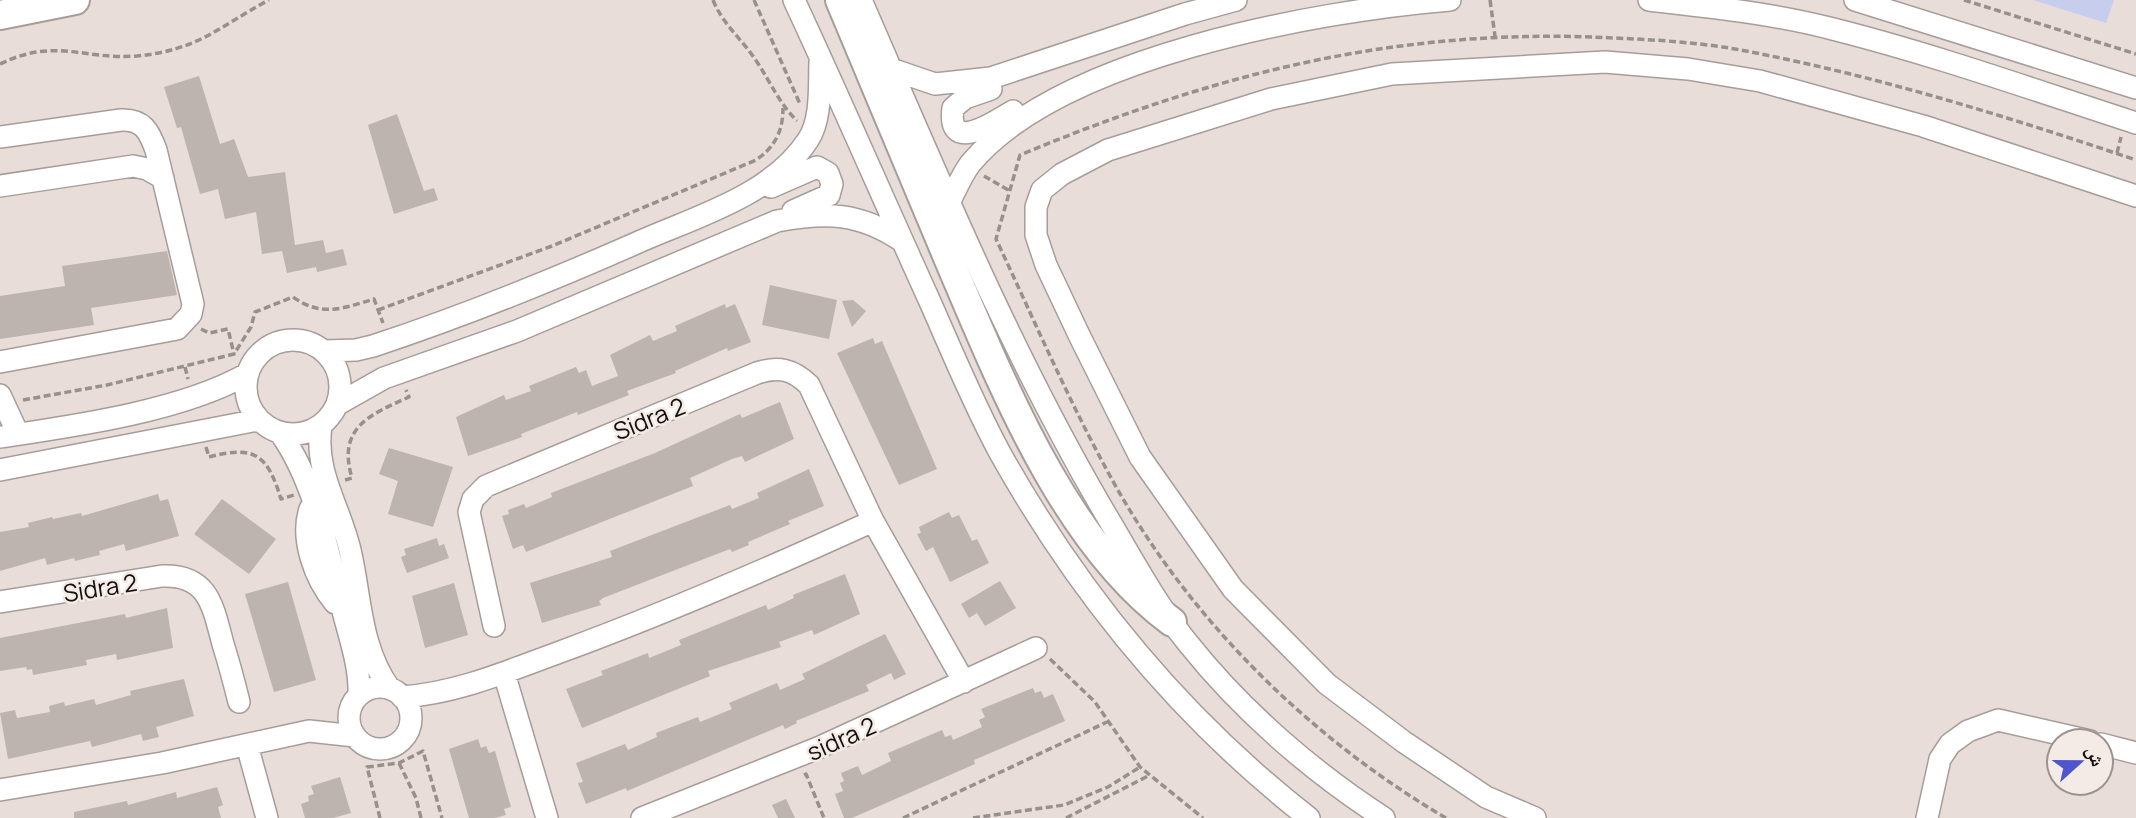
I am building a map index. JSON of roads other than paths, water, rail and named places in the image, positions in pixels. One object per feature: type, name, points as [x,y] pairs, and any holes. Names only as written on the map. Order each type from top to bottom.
[{"type":"main road","points":[[0,15],[75,0]]},
{"type":"main road","points":[[840,0],[993,363],[1052,475],[1121,578],[1172,622]]},
{"type":"street","points":[[794,0],[999,451],[1027,499],[1089,593],[1133,648],[1198,720],[1248,768],[1309,818]]},
{"type":"street","points":[[861,0],[1048,415],[1172,622],[1207,666],[1251,712],[1308,762],[1384,818]]},
{"type":"street","points":[[891,69],[935,84],[991,78],[1059,58],[1185,14],[1236,0]]},
{"type":"street","points":[[950,201],[968,166],[990,143],[1040,106],[1068,93],[1198,46],[1264,27],[1332,14],[1450,0]]},
{"type":"street","points":[[1649,0],[1738,10],[1826,27],[1913,50],[2136,123]]},
{"type":"street","points":[[1855,0],[1912,7],[2056,62],[2136,88]]},
{"type":"street","points":[[747,194],[785,165],[812,133],[817,113],[820,56]]},
{"type":"street","points":[[1059,58],[1042,71],[958,102],[951,116],[960,131],[976,133],[1034,100],[1068,93]]},
{"type":"street","points":[[1535,818],[1486,797],[1349,701],[1327,684],[1233,589],[1140,457],[1074,325],[1046,265],[1036,234],[1036,207],[1042,190],[1062,174],[1108,150],[1271,99],[1392,74],[1605,62],[1688,69],[1760,81],[1923,126],[2136,196]]},
{"type":"street","points":[[2045,94],[2047,77],[2056,62]]},
{"type":"street","points":[[0,137],[130,119],[146,127],[156,150],[193,304],[186,323],[167,331],[0,362]]},
{"type":"street","points":[[133,166],[156,150]]},
{"type":"street","points":[[0,186],[133,166],[147,169],[163,178]]},
{"type":"street","points":[[321,426],[295,435],[282,434],[258,420],[246,398],[247,374],[256,357],[271,345],[289,340],[308,342],[324,351],[356,351],[373,346],[501,301],[805,170],[817,167],[828,173],[832,184],[829,195],[777,221],[528,326],[384,378],[338,404],[321,426],[319,439],[322,470],[349,548],[361,617],[378,670],[396,693],[410,719]]},
{"type":"street","points":[[777,221],[845,216],[865,220],[902,240]]},
{"type":"street","points":[[324,351],[339,376],[338,404]]},
{"type":"street","name":"Sidra 2","points":[[494,625],[469,512],[473,499],[485,486],[770,368],[792,372],[809,385],[873,521],[964,682]]},
{"type":"street","points":[[0,396],[9,435],[208,393],[247,374]]},
{"type":"street","points":[[0,470],[258,420]]},
{"type":"street","points":[[282,434],[299,462],[358,668],[355,702],[349,718],[355,736]]},
{"type":"street","points":[[294,733],[355,702],[374,688],[396,693],[450,691],[504,673],[690,601],[873,521]]},
{"type":"street","name":"Sidra 2","points":[[0,602],[162,576],[186,578],[196,584],[212,602],[239,702]]},
{"type":"street","name":"sidra 2","points":[[642,818],[818,748],[1036,648]]},
{"type":"street","points":[[504,673],[547,818]]},
{"type":"street","points":[[0,790],[114,772],[294,733],[324,731],[355,736],[368,746],[385,748],[405,735],[410,719],[450,691]]},
{"type":"street","points":[[1927,818],[1940,759],[1950,744],[1968,731],[1998,720],[2045,731]]},
{"type":"street","points":[[247,745],[267,818]]},
{"type":"street","points":[[2115,748],[2136,753]]}]
